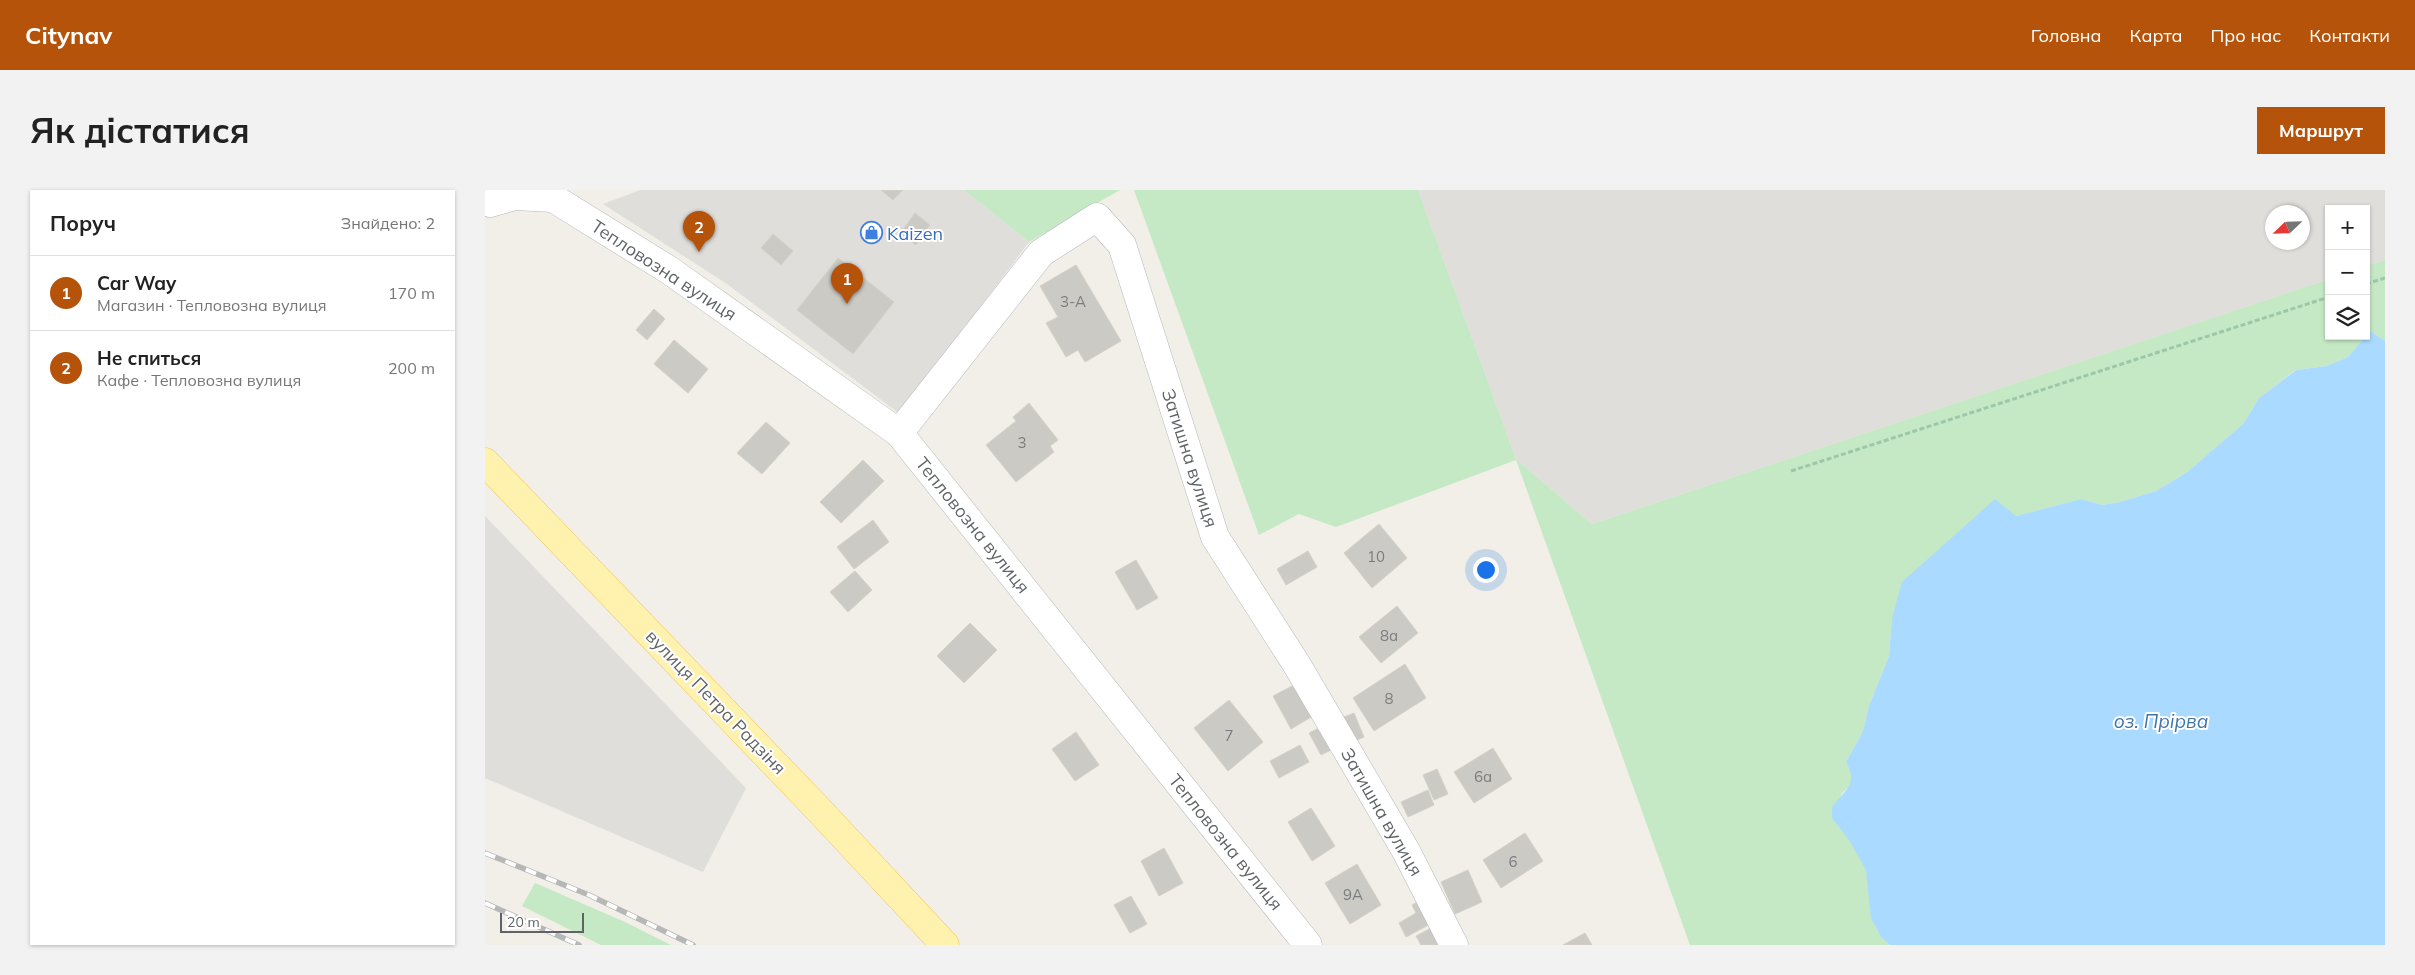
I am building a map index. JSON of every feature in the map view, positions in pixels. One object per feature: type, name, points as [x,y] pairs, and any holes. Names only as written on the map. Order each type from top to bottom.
[{"type":"main road","name":"вулиця Петра Радзіня","points":[[485,462],[819,810],[945,945]]},
{"type":"street","name":"Тепловозна вулиця","points":[[492,199],[549,194],[669,270],[899,433],[1308,945]]},
{"type":"street","name":"Затишна вулиця","points":[[899,433],[1041,253],[1097,217],[1123,245],[1215,537],[1307,682],[1406,851],[1455,945]]},
{"type":"path","points":[[2370,283],[2385,278]]},
{"type":"path","points":[[1791,471],[2325,298]]},
{"type":"shaded area","points":[[640,190],[964,190],[1029,242],[900,414],[727,284],[603,204]]},
{"type":"shaded area","points":[[1418,190],[2385,190],[2385,260],[2370,265],[2370,205],[2325,205],[2325,280],[1592,524],[1516,459]]},
{"type":"shaded area","points":[[485,516],[746,788],[703,872],[485,778]]},
{"type":"green space","points":[[964,190],[1120,190],[1029,242]]},
{"type":"green space","points":[[1134,190],[1418,190],[1516,459],[1592,524],[2325,280],[2325,340],[2363,340],[2348,357],[2327,366],[2295,370],[2259,398],[2243,424],[2186,473],[2156,491],[2120,502],[2102,505],[2081,499],[2016,516],[1892,618],[1889,656],[1869,706],[1863,731],[1846,762],[1852,773],[1852,784],[1842,793],[1833,818],[1852,843],[1863,863],[1869,881],[1873,918],[1881,936],[1890,945],[1690,945],[1516,460],[1336,527],[1299,514],[1259,535]]},
{"type":"green space","points":[[2385,260],[2385,341],[2370,331],[2370,265]]},
{"type":"green space","points":[[535,883],[625,922],[671,945],[601,945],[522,906]]},
{"type":"water","name":"оз. Прірва","points":[[2370,331],[2385,341],[2385,945],[1890,945],[1881,937],[1871,918],[1866,870],[1849,840],[1832,818],[1832,807],[1851,782],[1850,770],[1846,762],[1863,731],[1869,706],[1889,656],[1892,618],[1902,582],[1995,499],[2016,516],[2081,499],[2102,505],[2120,502],[2156,491],[2186,473],[2243,424],[2259,398],[2296,370],[2327,366],[2348,357],[2362,340],[2370,340]]},
{"type":"building","points":[[881,190],[903,190],[893,200]]},
{"type":"building","points":[[915,213],[930,225],[916,245],[900,234]]},
{"type":"building","points":[[773,234],[793,251],[781,265],[761,248]]},
{"type":"building","points":[[838,258],[894,302],[853,354],[797,310]]},
{"type":"building","points":[[1076,265],[1121,341],[1085,362],[1078,350],[1066,357],[1046,323],[1058,317],[1040,286]]},
{"type":"building","points":[[654,309],[665,319],[647,340],[636,330]]},
{"type":"building","points":[[674,340],[708,369],[688,393],[654,364]]},
{"type":"building","points":[[1029,403],[1058,440],[1050,446],[1054,452],[1016,482],[986,445],[1016,421],[1013,417]]},
{"type":"building","points":[[766,422],[790,443],[762,474],[737,453]]},
{"type":"building","points":[[863,460],[884,481],[841,523],[820,502]]},
{"type":"building","points":[[873,520],[889,542],[854,569],[837,547]]},
{"type":"building","points":[[1379,524],[1407,558],[1372,588],[1344,553]]},
{"type":"building","points":[[1308,551],[1317,567],[1286,585],[1277,569]]},
{"type":"building","points":[[1136,560],[1158,598],[1137,610],[1115,572]]},
{"type":"building","points":[[855,571],[872,590],[848,612],[830,592]]},
{"type":"building","points":[[1397,606],[1418,633],[1381,663],[1359,637]]},
{"type":"building","points":[[970,623],[997,650],[964,683],[937,656]]},
{"type":"building","points":[[1405,664],[1426,698],[1374,731],[1353,698]]},
{"type":"building","points":[[1296,684],[1313,716],[1291,729],[1273,696]]},
{"type":"building","points":[[1229,700],[1263,742],[1228,771],[1194,728]]},
{"type":"building","points":[[1354,713],[1364,737],[1355,741],[1344,717]]},
{"type":"building","points":[[1323,726],[1335,748],[1321,755],[1309,733]]},
{"type":"building","points":[[1076,732],[1099,765],[1075,781],[1052,749]]},
{"type":"building","points":[[1300,745],[1309,762],[1279,778],[1270,761]]},
{"type":"building","points":[[1493,748],[1512,779],[1474,803],[1454,772]]},
{"type":"building","points":[[1437,769],[1448,794],[1434,800],[1423,775]]},
{"type":"building","points":[[1428,790],[1434,805],[1408,817],[1401,802]]},
{"type":"building","points":[[1311,808],[1335,846],[1312,861],[1288,822]]},
{"type":"building","points":[[1525,833],[1543,861],[1501,888],[1483,860]]},
{"type":"building","points":[[1164,848],[1183,883],[1159,896],[1141,861]]},
{"type":"building","points":[[1357,864],[1381,905],[1350,924],[1325,883]]},
{"type":"building","points":[[1468,870],[1482,902],[1455,914],[1441,882]]},
{"type":"building","points":[[1131,896],[1147,924],[1130,933],[1114,905]]},
{"type":"building","points":[[1424,898],[1436,921],[1406,937],[1399,923],[1416,913],[1412,905]]},
{"type":"building","points":[[1437,925],[1447,945],[1421,945],[1416,936]]},
{"type":"building","points":[[1585,933],[1592,945],[1563,945]]},
{"type":"railway","points":[[485,853],[589,895],[693,945]]},
{"type":"railway","points":[[485,903],[579,945]]},
{"type":"place","name":"Kaizen","points":[[871,233]]},
{"type":"place","name":"Не спиться","points":[[699,252]]},
{"type":"place","name":"Car Way","points":[[847,304]]}]
